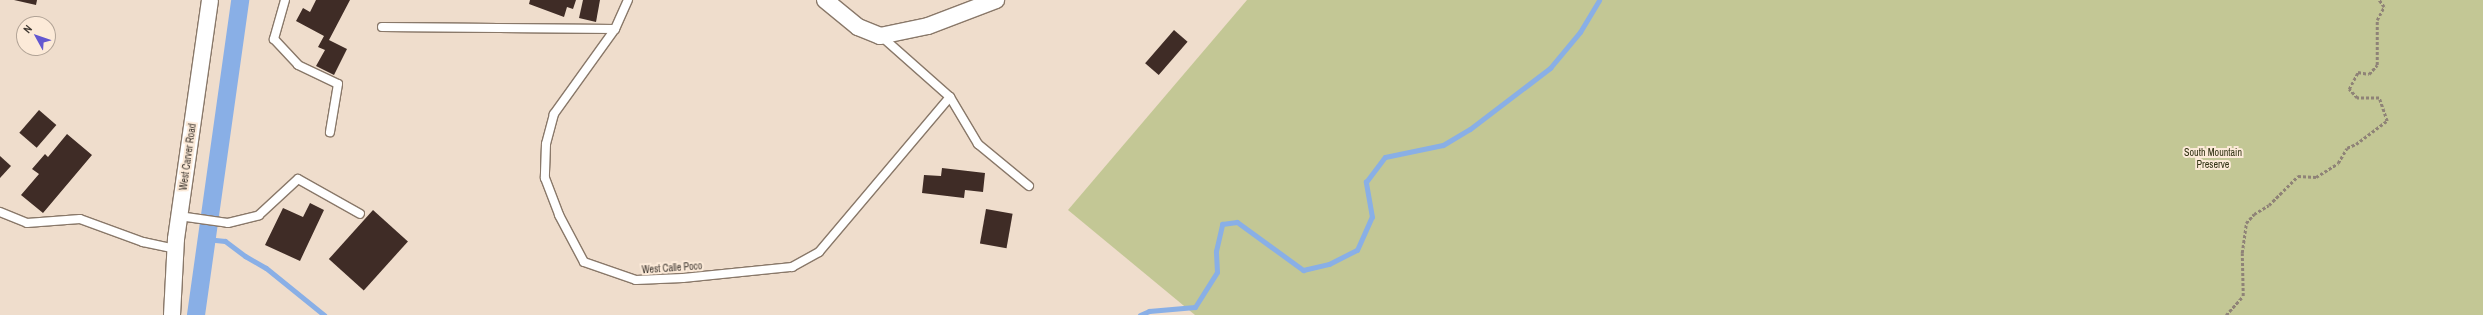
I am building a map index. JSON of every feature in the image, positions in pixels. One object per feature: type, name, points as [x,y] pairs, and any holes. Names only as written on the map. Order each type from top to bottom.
[{"type":"street","name":"West Carver Road","points":[[172,315],[175,250],[187,217],[210,0]]},
{"type":"street","points":[[825,0],[858,27],[880,36],[928,26],[996,0]]},
{"type":"lane","points":[[285,0],[274,39],[298,65],[338,84],[330,132]]},
{"type":"lane","name":"West Calle Poco","points":[[628,0],[615,29],[554,114],[546,144],[545,178],[559,215],[584,262],[636,280],[683,278],[792,267],[819,252],[950,97]]},
{"type":"lane","points":[[382,27],[615,29]]},
{"type":"lane","points":[[880,36],[950,97],[978,144],[1029,186]]},
{"type":"lane","points":[[187,217],[228,223],[259,215],[298,179],[360,214]]},
{"type":"lane","points":[[0,212],[27,223],[80,219],[142,242],[175,250]]},
{"type":"path","points":[[2226,315],[2244,296],[2242,253],[2246,223],[2254,214],[2269,205],[2298,176],[2316,177],[2338,163],[2347,148],[2356,144],[2387,121],[2379,98],[2357,98],[2349,89],[2358,72],[2369,74],[2377,65],[2377,20],[2384,8],[2378,0]]},
{"type":"green space","name":"South Mountain Preserve","points":[[1247,0],[2483,0],[2483,315],[1195,315],[1068,210]]},
{"type":"building","points":[[14,0],[37,0],[36,5]]},
{"type":"building","points":[[316,0],[350,0],[329,40],[347,49],[334,75],[316,66],[325,50],[318,47],[324,36],[296,21],[303,8],[310,12]]},
{"type":"building","points":[[530,0],[576,0],[573,9],[567,7],[564,17],[529,4]]},
{"type":"building","points":[[583,0],[600,0],[596,22],[579,18]]},
{"type":"building","points":[[1174,30],[1188,42],[1159,75],[1145,63]]},
{"type":"building","points":[[39,110],[56,125],[37,148],[19,133]]},
{"type":"building","points":[[67,134],[92,155],[43,213],[21,195],[39,174],[32,169],[45,154],[48,157]]},
{"type":"building","points":[[0,156],[11,166],[0,178]]},
{"type":"building","points":[[942,168],[985,173],[983,192],[965,190],[964,198],[922,193],[924,175],[941,176]]},
{"type":"building","points":[[310,203],[324,210],[300,261],[265,245],[283,208],[303,217]]},
{"type":"building","points":[[986,209],[1013,214],[1007,248],[980,243]]},
{"type":"building","points":[[373,210],[408,241],[364,290],[329,259]]},
{"type":"waterway","points":[[196,315],[240,0]]},
{"type":"waterway","points":[[1140,315],[1149,311],[1195,307],[1217,272],[1216,251],[1222,224],[1237,222],[1303,270],[1329,264],[1357,250],[1372,217],[1366,182],[1385,157],[1443,145],[1470,129],[1550,68],[1580,32],[1599,0]]},
{"type":"waterway","points":[[206,239],[225,241],[245,256],[266,268],[324,315]]}]
